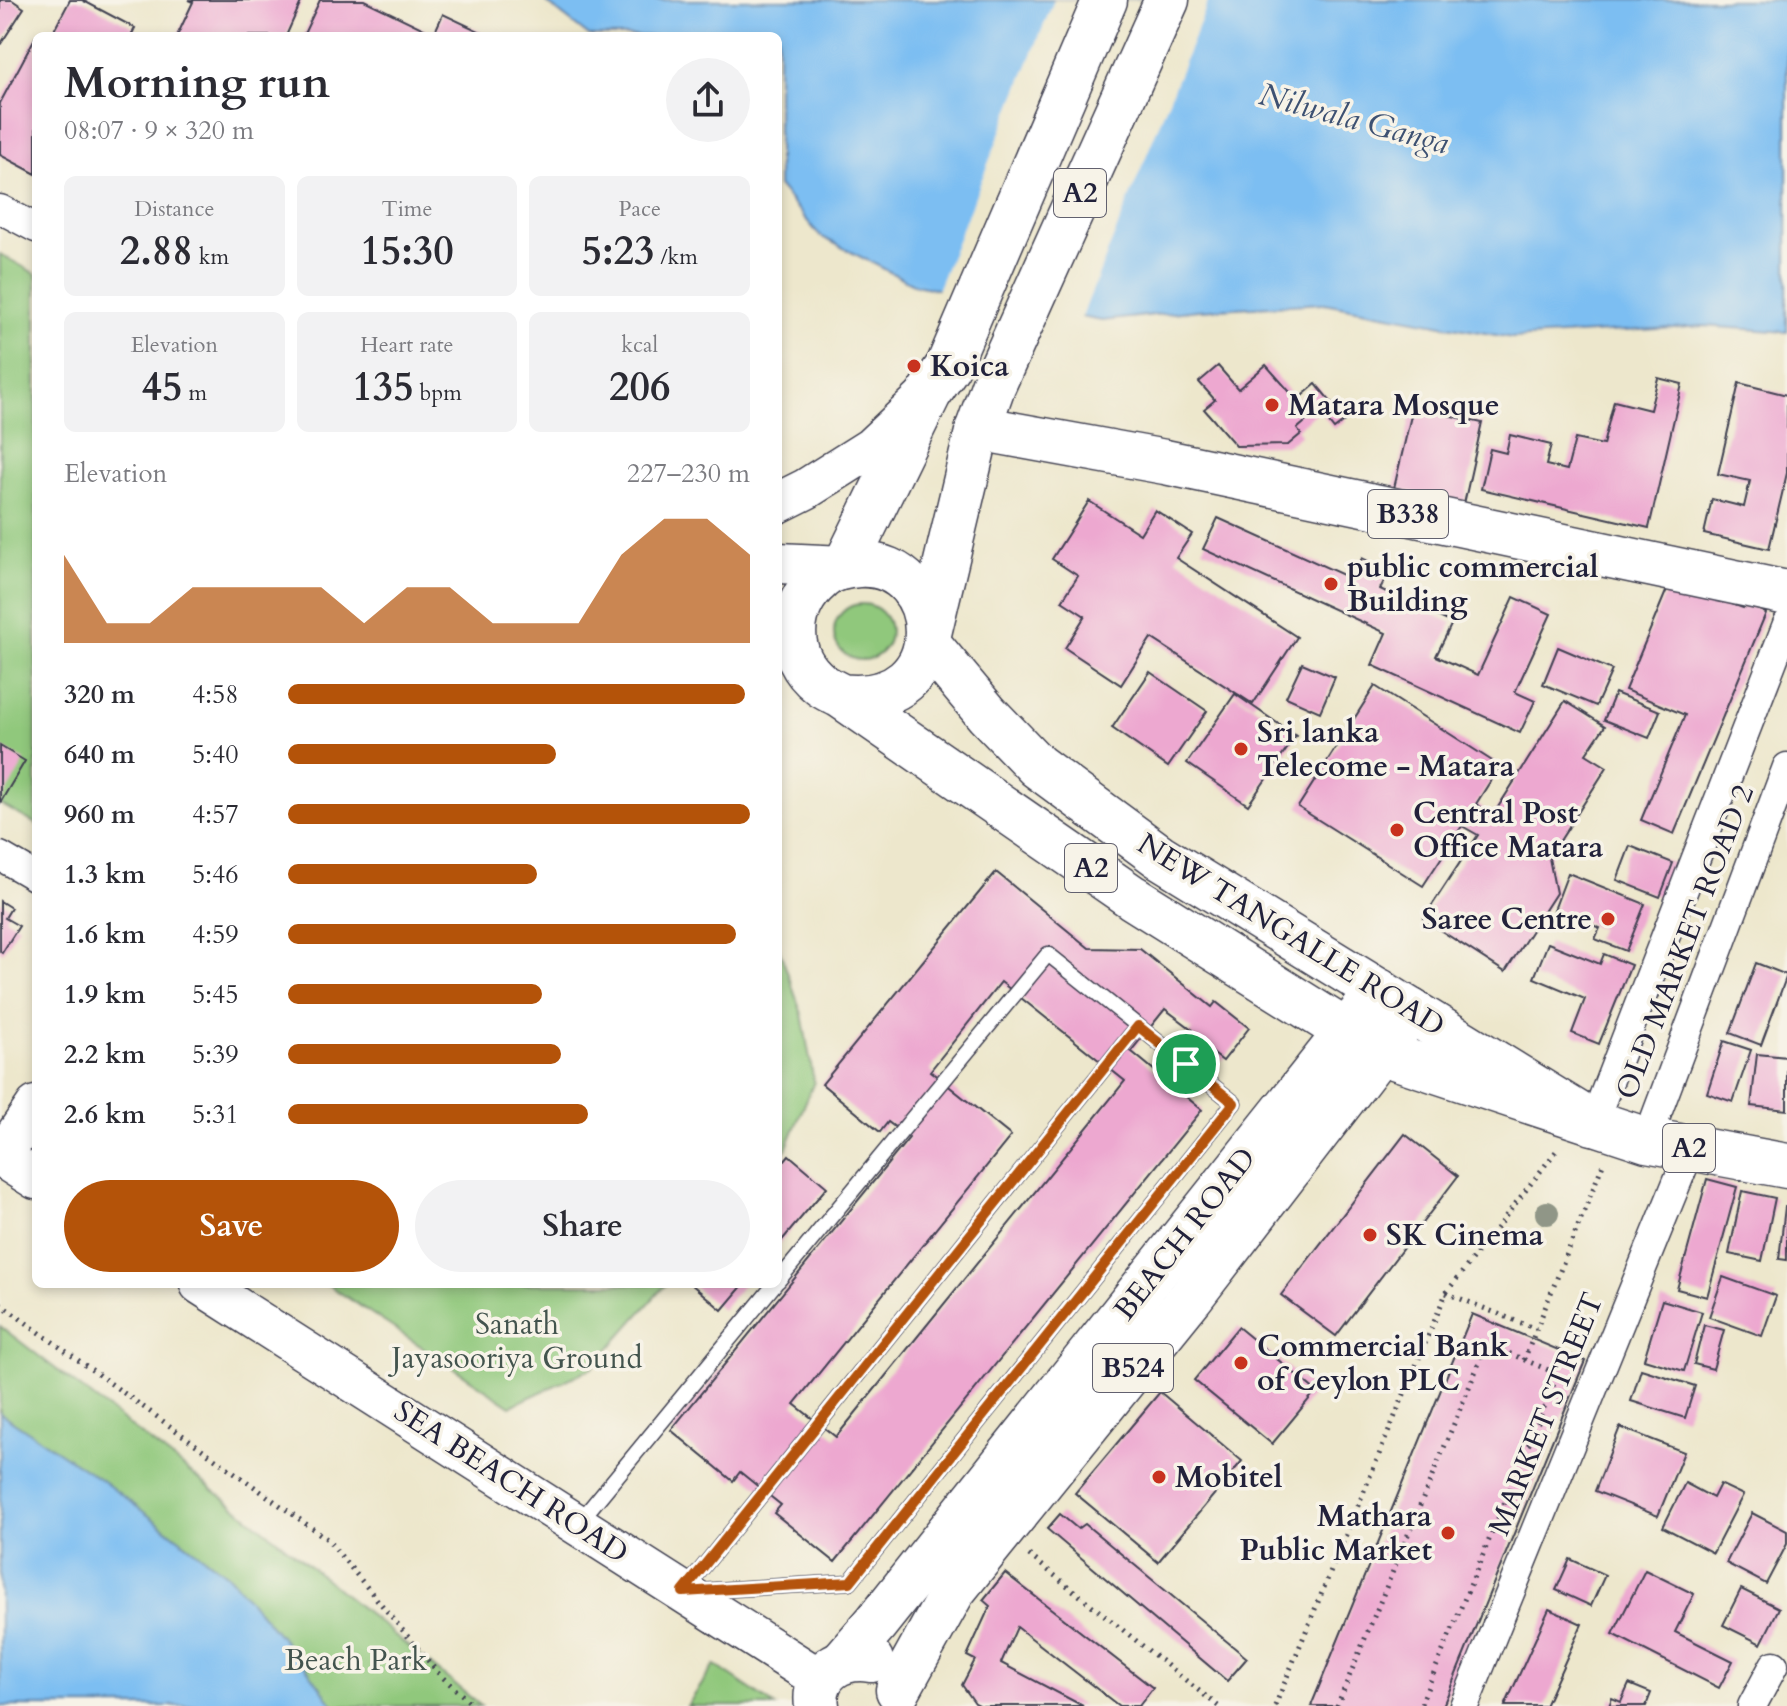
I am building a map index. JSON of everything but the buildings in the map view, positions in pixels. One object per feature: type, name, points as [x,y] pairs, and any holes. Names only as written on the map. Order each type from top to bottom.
[{"type":"main road","name":"A2","points":[[845,566],[938,380],[1105,0]]},
{"type":"main road","name":"A2","points":[[927,642],[978,428],[993,386],[1167,0]]},
{"type":"main road","name":"B338","points":[[978,428],[1165,462],[1787,593]]},
{"type":"main road","points":[[867,565],[888,570],[906,582],[919,599],[927,620],[927,642],[920,664],[906,682],[886,694],[864,698],[841,696],[821,685],[791,660],[796,649],[793,628],[798,607],[809,588],[825,574],[845,566],[867,565]]},
{"type":"main road","name":"NEW TANGALLE ROAD","points":[[927,642],[987,714],[1037,766],[1159,856],[1395,1001],[1586,1143]]},
{"type":"main road","name":"NEW TANGALLE ROAD","points":[[841,696],[1132,897],[1363,1042],[1586,1143],[1647,1140],[1787,1166]]},
{"type":"main road","points":[[1363,1042],[1395,1001]]},
{"type":"main road","name":"BEACH ROAD","points":[[827,1682],[1363,1042]]},
{"type":"main road","name":"BEACH ROAD","points":[[898,1698],[953,1591],[1191,1297],[1363,1042]]},
{"type":"main road","points":[[827,1682],[856,1658],[871,1660],[883,1666],[892,1677],[898,1698]]},
{"type":"street","points":[[0,210],[32,226]]},
{"type":"street","points":[[782,501],[871,448],[938,380]]},
{"type":"street","points":[[782,563],[845,566]]},
{"type":"street","points":[[1586,1143],[1787,624]]},
{"type":"street","name":"OLD MARKET ROAD 2","points":[[1647,1140],[1787,767]]},
{"type":"street","points":[[0,856],[32,875]]},
{"type":"street","points":[[32,1112],[1,1156],[32,1176]]},
{"type":"street","name":"MARKET STREET","points":[[1464,1706],[1691,1148]]},
{"type":"street","name":"SEA BEACH ROAD","points":[[206,1288],[827,1682]]},
{"type":"street","points":[[1752,1706],[1774,1665]]},
{"type":"lane","points":[[683,1592],[850,1582],[1234,1103],[1048,954],[782,1276]]},
{"type":"lane","points":[[683,1592],[1138,1026]]},
{"type":"lane","points":[[577,1525],[772,1288]]},
{"type":"path","points":[[1275,1706],[1446,1293],[1586,1143]]},
{"type":"path","points":[[1524,1360],[1536,1329],[1586,1143]]},
{"type":"path","points":[[1446,1293],[1536,1329]]},
{"type":"path","points":[[0,1304],[327,1539],[439,1674],[474,1706]]},
{"type":"path","points":[[1337,1706],[1487,1344],[1558,1374],[1420,1706]]},
{"type":"path","points":[[1025,1551],[1218,1706]]},
{"type":"green space","points":[[0,254],[32,272],[32,822],[0,804]]},
{"type":"green space","points":[[862,604],[882,612],[890,632],[882,652],[862,660],[842,652],[834,632],[842,612]]},
{"type":"green space","points":[[782,957],[802,1014],[814,1082],[782,1154]]},
{"type":"green space","name":"Sanath Jayasooriya Ground","points":[[333,1288],[662,1288],[592,1368],[511,1406]]},
{"type":"green space","name":"Beach Park","points":[[0,1326],[278,1540],[481,1706],[334,1706],[230,1577],[100,1479],[0,1413]]},
{"type":"green space","points":[[715,1665],[775,1706],[687,1706]]},
{"type":"water","name":"Nilwala Ganga","points":[[543,0],[1787,0],[1787,332],[1705,326],[1512,338],[1324,303],[1198,310],[1102,321],[915,285],[820,236],[782,191],[782,32],[584,32]]},
{"type":"water","points":[[0,1413],[100,1479],[230,1577],[334,1706],[0,1706]]},
{"type":"pier","points":[[1054,0],[1209,0],[1080,321],[936,293]]},
{"type":"place","name":"Koica","points":[[914,366]]},
{"type":"place","name":"Matara Mosque","points":[[1272,405]]},
{"type":"place","name":"public commercial Building","points":[[1331,584]]},
{"type":"place","name":"Sri lanka Telecome - Matara","points":[[1241,749]]},
{"type":"place","name":"Central Post Office Matara","points":[[1397,830]]},
{"type":"place","name":"Saree Centre","points":[[1608,919]]},
{"type":"place","name":"SK Cinema","points":[[1370,1235]]},
{"type":"place","name":"Commercial Bank of Ceylon PLC","points":[[1241,1363]]},
{"type":"place","name":"Mobitel","points":[[1159,1477]]},
{"type":"place","name":"Mathara Public Market","points":[[1448,1533]]},
{"type":"route","points":[[1138,1026],[1186,1064],[1234,1103],[850,1582],[683,1592],[1138,1026]]}]
